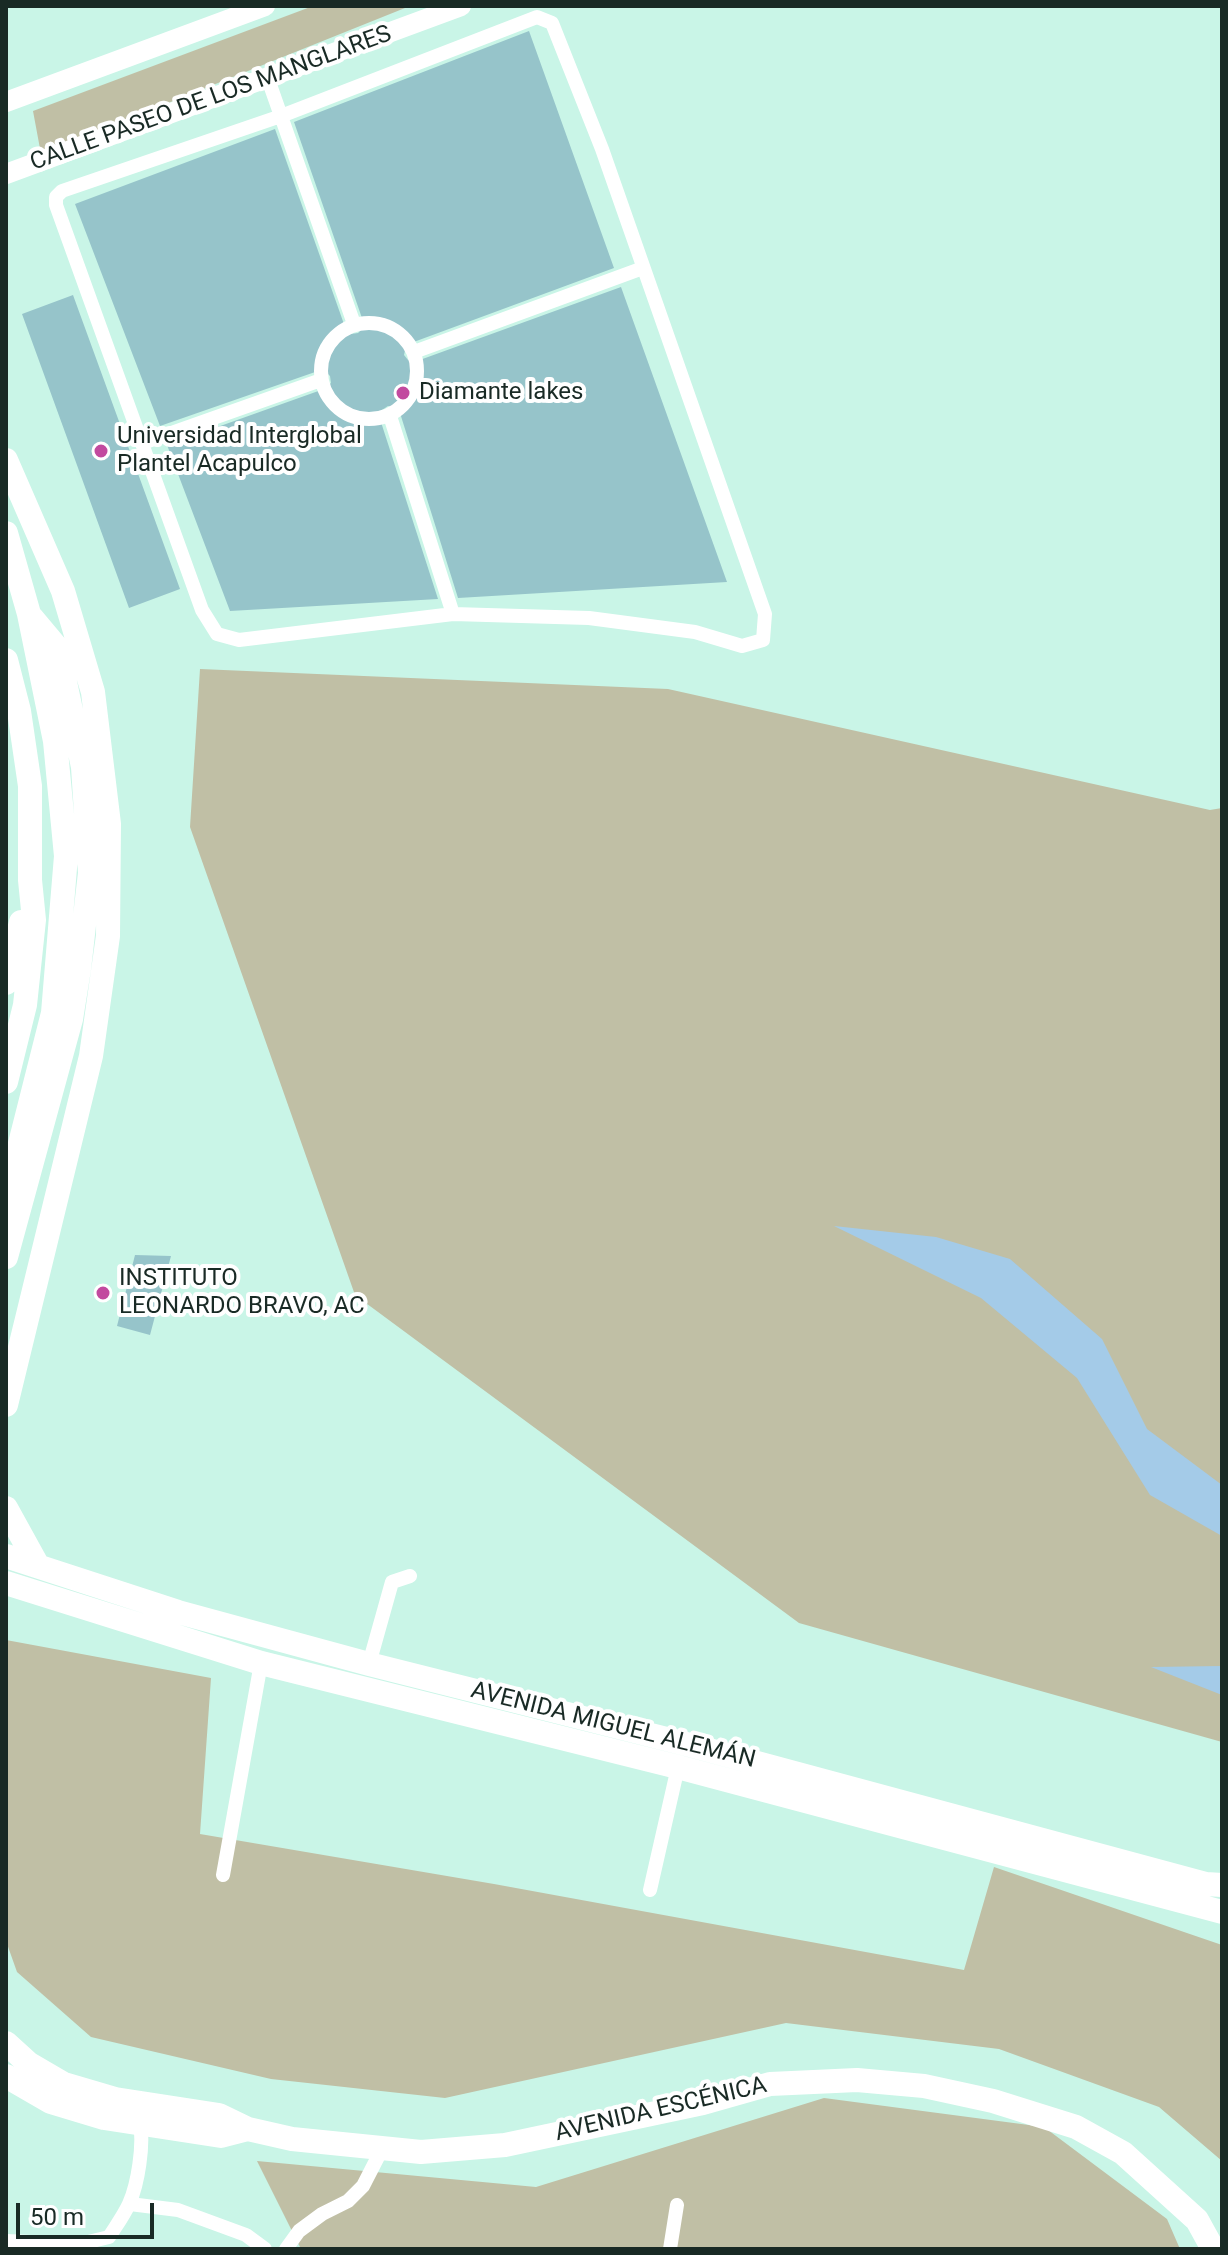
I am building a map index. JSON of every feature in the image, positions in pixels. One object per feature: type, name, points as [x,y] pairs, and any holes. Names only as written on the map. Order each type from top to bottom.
[{"type":"main road","points":[[6,102],[265,6]]},
{"type":"main road","name":"CALLE PASEO DE LOS MANGLARES","points":[[6,174],[461,6]]},
{"type":"main road","points":[[6,460],[63,591],[93,692],[109,824],[108,936],[91,1056],[6,1405]]},
{"type":"main road","points":[[6,533],[29,614],[55,741],[66,856],[53,1013],[6,1199]]},
{"type":"main road","points":[[6,1257],[71,1019],[90,873],[83,767],[58,649],[29,614]]},
{"type":"main road","points":[[6,660],[30,786],[30,880],[34,920],[25,1005],[6,1082]]},
{"type":"main road","points":[[6,983],[30,880]]},
{"type":"main road","points":[[6,1508],[38,1566]]},
{"type":"main road","name":"AVENIDA MIGUEL ALEMÁN","points":[[6,1556],[178,1612],[369,1664],[675,1741],[1206,1884],[1222,1885]]},
{"type":"main road","name":"AVENIDA MIGUEL ALEMÁN","points":[[6,1583],[261,1663],[678,1767],[1222,1912]]},
{"type":"main road","points":[[6,1594],[41,1593]]},
{"type":"main road","points":[[6,2043],[28,2063],[64,2084],[115,2099],[219,2115],[248,2129]]},
{"type":"main road","points":[[6,2076],[51,2102],[104,2118],[221,2136],[248,2129]]},
{"type":"main road","name":"AVENIDA ESCÉNICA","points":[[248,2129],[292,2139],[421,2152],[505,2145],[703,2103],[770,2084],[857,2080],[924,2086],[993,2101],[1076,2127],[1123,2153],[1197,2220],[1213,2249]]},
{"type":"street","points":[[537,17],[552,23],[602,149],[765,614],[763,640],[742,646],[695,632],[589,618],[453,614],[239,640],[217,634],[202,610],[56,205],[56,197],[62,191],[281,116],[537,17]]},
{"type":"street","points":[[268,79],[354,324]]},
{"type":"street","points":[[414,352],[643,268]]},
{"type":"street","points":[[378,323],[389,328],[399,333],[414,352],[418,364],[415,389],[400,409],[390,416],[368,420],[347,415],[330,400],[321,380],[320,366],[331,340],[354,324],[378,323]]},
{"type":"street","points":[[143,443],[321,380]]},
{"type":"street","points":[[390,416],[453,614]]},
{"type":"street","points":[[369,1664],[392,1582],[410,1576]]},
{"type":"street","points":[[223,1875],[261,1663]]},
{"type":"street","points":[[650,1890],[678,1767]]},
{"type":"street","points":[[6,2241],[80,2244],[109,2237],[130,2204],[142,2136],[140,2123]]},
{"type":"street","points":[[286,2249],[299,2231],[322,2214],[348,2201],[363,2186],[382,2149]]},
{"type":"street","points":[[130,2204],[178,2210],[246,2235],[265,2249]]},
{"type":"street","points":[[670,2249],[677,2205]]},
{"type":"green space","points":[[313,6],[410,6],[41,154],[33,111]]},
{"type":"green space","points":[[200,669],[668,689],[1210,810],[1222,808],[1222,1742],[799,1623],[355,1295],[190,827]]},
{"type":"green space","points":[[6,1640],[211,1678],[200,1834],[964,1970],[994,1867],[1222,1945],[1222,2161],[1159,2107],[999,2049],[786,2023],[445,2098],[271,2079],[91,2037],[17,1972],[6,1941]]},
{"type":"green space","points":[[824,2098],[1044,2127],[1167,2219],[1180,2249],[301,2249],[257,2161],[536,2187]]},
{"type":"water","points":[[834,1226],[936,1237],[1010,1259],[1102,1339],[1147,1429],[1222,1485],[1222,1536],[1150,1495],[1077,1378],[981,1298]]},
{"type":"water","points":[[1222,1666],[1222,1695],[1151,1667]]},
{"type":"building","name":"Diamante lakes","points":[[529,31],[614,268],[411,343],[406,346],[404,355],[408,360],[417,361],[621,287],[727,582],[458,598],[400,413],[388,406],[382,410],[380,419],[438,599],[230,611],[167,445],[324,389],[331,383],[330,376],[324,370],[318,371],[160,426],[75,204],[275,129],[345,327],[351,334],[358,333],[364,327],[363,321],[294,122]]},
{"type":"building","name":"Universidad Interglobal Plantel Acapulco","points":[[73,295],[180,589],[129,608],[22,314]]},
{"type":"building","points":[[135,1255],[171,1256],[150,1335],[117,1326]]},
{"type":"place","name":"Diamante lakes","points":[[403,393]]},
{"type":"place","name":"Universidad Interglobal Plantel Acapulco","points":[[101,451]]},
{"type":"place","name":"INSTITUTO LEONARDO BRAVO, AC","points":[[103,1293]]}]
